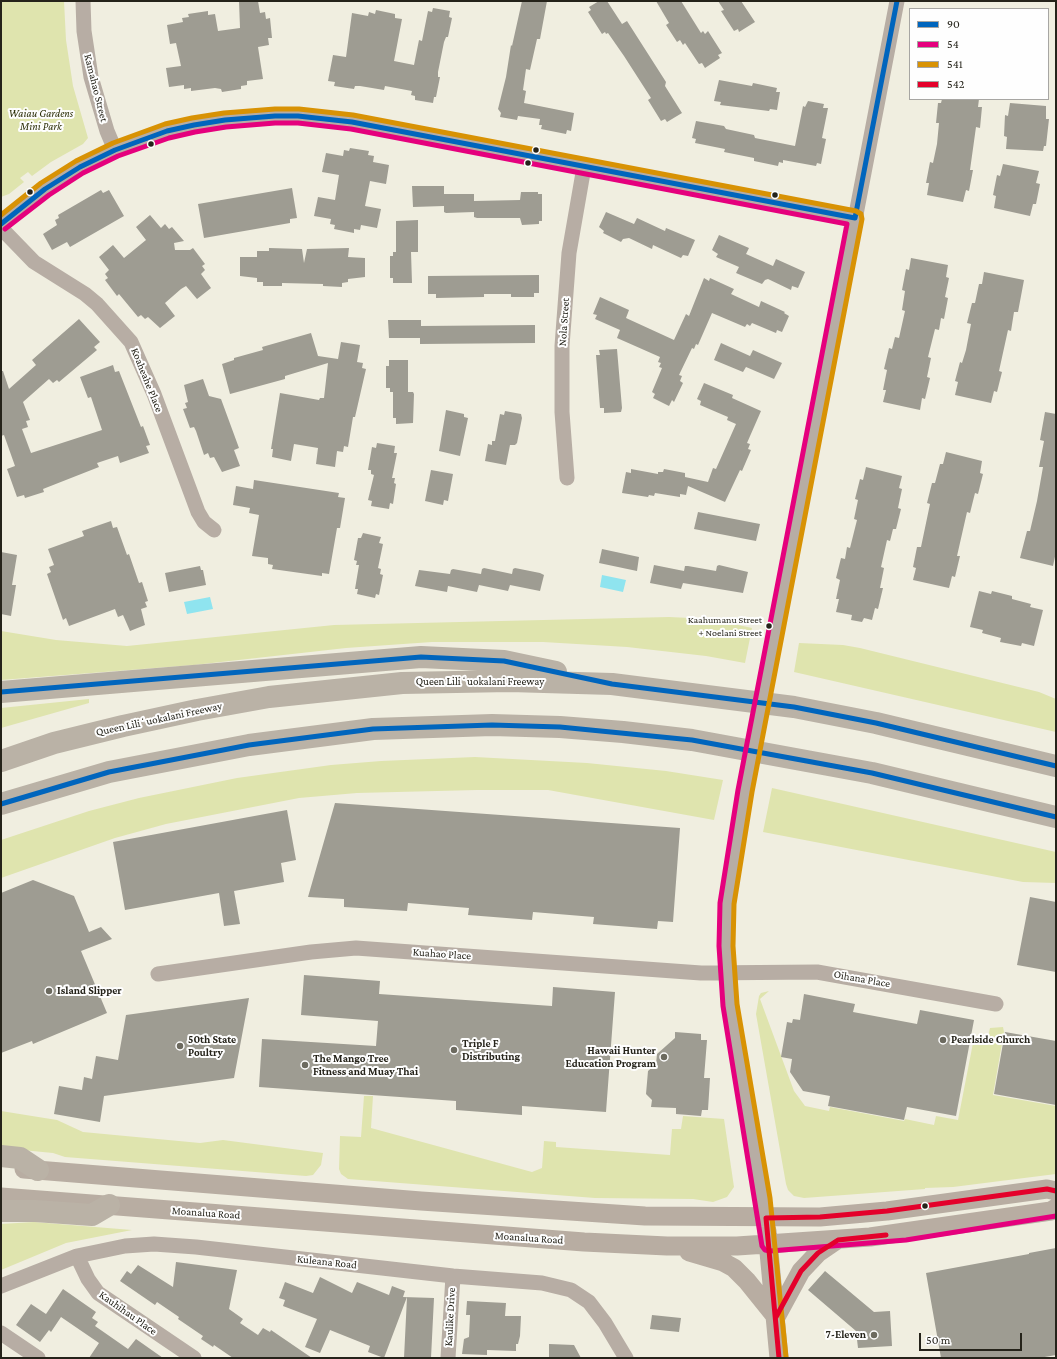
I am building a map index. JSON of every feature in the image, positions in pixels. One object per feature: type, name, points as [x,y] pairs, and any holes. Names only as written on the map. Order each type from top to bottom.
[{"type":"highway","points":[[1,692],[421,656],[504,661],[612,684]]},
{"type":"highway","name":"Queen Liliʻuokalani Freeway","points":[[1,761],[54,743],[197,710],[269,697],[336,689],[446,681],[612,684],[794,707],[876,723],[1056,766]]},
{"type":"highway","points":[[1,804],[109,772],[249,745],[373,729],[492,725],[560,727],[692,740],[872,773],[1056,817]]},
{"type":"highway","points":[[1,1156],[20,1158],[38,1170]]},
{"type":"highway","points":[[1,1211],[35,1211],[92,1215],[109,1205]]},
{"type":"main road","points":[[1,1167],[580,1213],[645,1216],[766,1218],[820,1217],[887,1211],[1047,1189],[1056,1191]]},
{"type":"main road","name":"Moanalua Road","points":[[1,1197],[584,1242],[668,1246],[769,1244],[838,1240],[926,1230],[1051,1211],[1056,1208]]},
{"type":"main road","points":[[766,1218],[779,1358]]},
{"type":"main road","points":[[776,1317],[800,1271],[818,1253],[838,1240]]},
{"type":"main road","points":[[668,1246],[723,1262],[734,1268],[747,1281],[776,1317]]},
{"type":"street","name":"Kamahao Street","points":[[83,1],[84,31],[91,77],[106,131],[115,150]]},
{"type":"street","points":[[766,1218],[732,1020],[727,973],[727,902],[745,791],[897,1]]},
{"type":"street","points":[[1,224],[45,189],[80,167],[115,150],[167,131],[194,125],[252,117],[298,116],[352,122],[855,218]]},
{"type":"street","name":"Nola Street","points":[[567,478],[562,412],[562,346],[569,253],[584,167]]},
{"type":"street","name":"Koaheahe Place","points":[[1,228],[34,262],[80,291],[96,304],[131,342],[154,394],[198,512],[204,522],[214,530]]},
{"type":"street","name":"Kuahao Place","points":[[158,974],[312,952],[356,948],[701,973],[727,973]]},
{"type":"street","name":"Oihana Place","points":[[727,973],[817,972],[996,1004]]},
{"type":"street","name":"Kuleana Road","points":[[1,1286],[77,1256],[125,1246],[174,1245],[452,1276],[542,1283],[570,1290],[580,1296],[596,1310],[626,1358]]},
{"type":"street","name":"Kauhihau Place","points":[[77,1256],[88,1279],[98,1293],[194,1358]]},
{"type":"street","name":"Kaulike Drive","points":[[448,1358],[452,1276]]},
{"type":"street","points":[[1,1333],[38,1358]]},
{"type":"green space","name":"Waiau Gardens Mini Park","points":[[1,1],[64,1],[66,40],[73,86],[88,138],[83,144],[51,162],[32,176],[28,172],[20,178],[24,182],[9,194],[1,197]]},
{"type":"green space","points":[[669,617],[711,619],[752,628],[745,663],[706,656],[627,647],[543,642],[432,642],[346,648],[194,665],[1,680],[1,631],[56,640],[127,646],[334,625]]},
{"type":"green space","points":[[799,643],[843,645],[860,648],[1039,692],[1056,699],[1056,732],[794,672]]},
{"type":"green space","points":[[89,699],[89,703],[1,728],[1,708]]},
{"type":"green space","points":[[475,757],[587,763],[666,771],[723,780],[714,820],[548,790],[357,793],[299,798],[166,824],[115,838],[1,878],[1,840],[89,811],[139,798],[237,778],[331,765],[381,761]]},
{"type":"green space","points":[[772,788],[1056,852],[1056,883],[1023,882],[763,832]]},
{"type":"green space","points":[[769,991],[760,999],[794,1091],[805,1106],[829,1111],[830,1107],[934,1125],[936,1116],[958,1120],[973,1043],[986,1045],[990,1028],[1003,1027],[1004,1032],[993,1095],[1056,1106],[1056,1174],[953,1187],[804,1198],[794,1196],[788,1190],[786,1184],[756,1014],[759,996],[761,993]]},
{"type":"green space","points":[[364,1096],[373,1096],[371,1128],[532,1172],[542,1168],[544,1141],[556,1142],[556,1147],[670,1155],[672,1129],[681,1129],[683,1116],[724,1119],[734,1187],[727,1197],[713,1202],[693,1199],[595,1198],[348,1179],[341,1174],[339,1169],[340,1136],[361,1137]]},
{"type":"green space","points":[[1,1111],[57,1120],[83,1132],[200,1143],[223,1140],[323,1153],[321,1165],[313,1175],[306,1176],[65,1157],[53,1153],[1,1148]]},
{"type":"green space","points":[[34,1222],[132,1230],[66,1243],[1,1270],[1,1224]]},
{"type":"water","points":[[602,575],[626,580],[623,592],[600,587]]},
{"type":"water","points":[[210,597],[213,609],[187,614],[184,602]]},
{"type":"building","points":[[239,1],[258,1],[260,13],[265,12],[266,19],[270,18],[272,38],[268,38],[269,45],[258,47],[263,79],[247,81],[247,85],[241,86],[241,89],[222,92],[221,89],[215,88],[191,91],[191,88],[184,89],[184,85],[169,87],[166,68],[181,66],[176,43],[170,44],[167,25],[183,22],[182,18],[189,17],[188,14],[208,11],[208,15],[215,14],[218,31],[240,28]]},
{"type":"building","points":[[522,1],[547,1],[540,39],[537,39],[530,70],[526,69],[523,90],[526,91],[524,103],[574,113],[571,131],[567,130],[566,134],[541,129],[542,125],[539,125],[540,119],[518,116],[517,120],[500,117],[501,113],[498,109]]},
{"type":"building","points":[[599,1],[607,1],[622,24],[627,21],[666,82],[665,86],[682,113],[667,122],[665,119],[661,121],[648,100],[651,98],[624,56],[608,33],[606,34],[605,32],[602,34],[588,12],[591,10],[589,7]]},
{"type":"building","points":[[656,1],[681,1],[701,33],[703,31],[705,34],[708,31],[722,53],[718,55],[720,58],[705,68],[702,63],[699,64],[685,43],[683,45],[680,40],[677,42],[666,25],[669,23]]},
{"type":"building","points":[[718,1],[741,1],[755,22],[739,32],[738,29],[734,31],[721,11],[724,10]]},
{"type":"building","points":[[433,8],[450,11],[449,17],[452,18],[448,37],[446,37],[444,42],[438,72],[438,77],[440,77],[436,97],[434,97],[433,103],[415,100],[415,96],[411,95],[412,91],[385,86],[384,90],[360,86],[355,86],[354,89],[334,86],[335,82],[328,81],[333,55],[346,57],[352,13],[368,16],[369,12],[375,14],[376,10],[395,14],[395,18],[402,19],[394,61],[414,65],[419,40],[422,41],[428,11],[432,12]]},
{"type":"building","points":[[719,80],[752,86],[753,83],[777,88],[776,92],[780,92],[777,110],[770,109],[769,111],[720,105],[721,102],[714,101]]},
{"type":"building","points":[[942,100],[979,100],[978,107],[982,107],[980,128],[976,127],[970,170],[973,170],[969,191],[966,190],[963,202],[927,195],[929,183],[926,183],[930,162],[933,163],[937,144],[939,123],[936,123],[938,103],[941,103]]},
{"type":"building","points":[[808,101],[824,104],[823,108],[828,108],[822,138],[826,139],[821,164],[817,163],[816,166],[783,160],[783,163],[779,162],[778,166],[754,161],[754,158],[724,152],[725,149],[695,143],[696,139],[692,138],[696,121],[724,126],[726,129],[754,135],[755,138],[795,146],[803,106],[805,107]]},
{"type":"building","points":[[1010,103],[1046,106],[1046,119],[1049,119],[1046,146],[1044,146],[1043,151],[1006,149],[1007,137],[1004,136],[1005,115],[1008,116]]},
{"type":"building","points":[[350,148],[369,151],[368,155],[374,156],[373,162],[389,165],[386,184],[370,181],[365,206],[381,209],[377,228],[361,225],[360,230],[354,229],[354,233],[334,229],[335,225],[330,224],[331,219],[314,216],[318,197],[335,200],[339,175],[322,172],[326,153],[343,156],[344,150],[349,151]]},
{"type":"building","points":[[1003,164],[1039,171],[1036,183],[1040,184],[1036,204],[1033,204],[1030,216],[994,208],[996,196],[993,195],[997,175],[1000,176]]},
{"type":"building","points":[[412,186],[444,186],[444,194],[474,194],[474,201],[520,200],[521,192],[538,192],[538,194],[542,194],[542,221],[539,221],[539,224],[522,225],[520,218],[477,218],[474,217],[474,212],[446,213],[444,212],[444,206],[413,207]]},
{"type":"building","points":[[292,188],[297,218],[290,219],[290,223],[204,238],[198,204]]},
{"type":"building","points":[[101,190],[103,193],[109,190],[124,216],[70,247],[67,242],[52,250],[43,234],[57,225],[55,220],[59,218],[58,215]]},
{"type":"building","points":[[606,212],[634,224],[637,218],[665,231],[666,228],[695,240],[688,256],[683,255],[681,258],[653,245],[652,249],[629,238],[623,239],[621,242],[603,233],[604,231],[599,227]]},
{"type":"building","points":[[150,215],[161,228],[165,224],[169,229],[172,227],[184,241],[174,243],[175,250],[190,250],[193,248],[205,264],[202,266],[205,270],[201,274],[211,288],[197,299],[186,286],[181,289],[165,303],[175,316],[160,328],[148,317],[145,319],[141,315],[138,317],[119,294],[117,296],[105,280],[108,278],[105,274],[109,270],[99,257],[113,245],[124,258],[146,240],[136,227]]},
{"type":"building","points":[[418,220],[418,252],[411,252],[412,283],[393,283],[393,278],[390,278],[390,256],[393,256],[393,252],[396,252],[396,221]]},
{"type":"building","points":[[719,235],[749,248],[746,254],[773,266],[776,259],[805,272],[798,288],[792,286],[791,290],[768,279],[762,284],[736,273],[739,267],[716,257],[718,254],[712,250]]},
{"type":"building","points":[[269,248],[302,249],[304,263],[307,249],[349,248],[348,257],[365,258],[365,277],[348,279],[348,282],[342,283],[342,287],[323,286],[323,284],[282,283],[282,286],[263,286],[263,282],[257,282],[257,278],[240,276],[240,257],[257,257],[257,251],[269,251]]},
{"type":"building","points":[[911,258],[948,265],[946,277],[949,278],[945,297],[948,298],[944,319],[941,318],[939,330],[935,329],[928,357],[931,358],[927,377],[930,378],[925,399],[922,398],[920,410],[883,402],[886,390],[883,390],[887,370],[884,369],[889,348],[892,349],[895,337],[899,338],[905,311],[902,310],[905,291],[902,290],[906,269],[909,270]]},
{"type":"building","points":[[984,272],[1024,280],[1018,312],[1014,312],[1011,331],[1008,330],[999,371],[1002,372],[997,392],[994,391],[991,403],[955,395],[958,382],[955,381],[960,362],[962,363],[966,350],[971,324],[967,323],[972,303],[975,303],[979,284],[982,284]]},
{"type":"building","points":[[539,275],[539,293],[534,293],[534,297],[511,297],[511,294],[484,294],[484,297],[436,298],[436,294],[428,294],[428,276]]},
{"type":"building","points":[[704,278],[709,281],[710,278],[734,289],[731,294],[759,307],[761,301],[785,312],[784,313],[789,316],[782,332],[777,330],[776,333],[752,323],[750,326],[747,324],[745,327],[712,313],[698,345],[696,344],[694,349],[692,348],[679,375],[682,376],[680,381],[683,383],[674,402],[672,400],[669,406],[653,398],[655,394],[652,392],[662,368],[659,367],[661,363],[658,362],[660,357],[617,338],[620,330],[595,319],[597,315],[593,314],[600,297],[629,310],[626,318],[674,340],[686,314],[689,316]]},
{"type":"building","points":[[79,319],[100,342],[94,347],[97,350],[59,382],[57,380],[53,383],[49,379],[23,402],[30,420],[26,421],[28,427],[22,429],[31,453],[102,430],[91,397],[88,398],[80,377],[113,365],[115,372],[119,371],[141,427],[143,426],[150,445],[146,446],[149,453],[120,463],[118,456],[97,463],[99,467],[43,489],[44,492],[25,498],[24,495],[17,497],[7,469],[15,466],[4,435],[1,436],[1,371],[3,371],[9,389],[36,365],[32,360]]},
{"type":"building","points":[[388,320],[421,320],[421,326],[535,325],[535,343],[420,344],[420,338],[389,338]]},
{"type":"building","points":[[311,333],[318,356],[338,359],[341,342],[360,345],[357,362],[363,363],[362,368],[366,369],[355,417],[353,417],[348,447],[344,446],[343,452],[337,451],[335,467],[316,464],[318,448],[294,444],[291,461],[272,457],[273,449],[271,449],[280,393],[319,400],[320,398],[324,398],[328,363],[285,376],[285,379],[230,394],[222,364],[234,360],[234,358],[263,350],[262,347]]},
{"type":"building","points":[[721,343],[750,356],[753,350],[782,363],[774,379],[746,367],[743,372],[714,360]]},
{"type":"building","points":[[617,349],[622,408],[621,412],[604,413],[604,408],[600,408],[596,355],[600,355],[599,350]]},
{"type":"building","points":[[389,360],[408,360],[408,392],[413,392],[414,394],[413,423],[396,424],[396,418],[393,418],[393,392],[390,392],[390,388],[386,388],[386,366],[389,366]]},
{"type":"building","points":[[203,379],[209,396],[221,399],[239,448],[234,450],[240,466],[222,472],[214,457],[210,458],[208,453],[204,455],[196,431],[194,427],[190,428],[183,409],[187,408],[185,403],[188,402],[184,385]]},
{"type":"building","points":[[704,383],[733,395],[732,398],[761,411],[747,443],[750,444],[748,449],[751,450],[742,471],[740,470],[725,502],[688,486],[686,495],[680,494],[680,497],[655,493],[654,496],[649,495],[648,497],[622,493],[626,472],[631,473],[631,469],[658,474],[658,472],[663,472],[664,469],[685,473],[685,477],[708,482],[713,468],[716,469],[736,424],[727,420],[728,417],[700,405],[701,401],[697,399]]},
{"type":"building","points":[[446,410],[464,414],[464,417],[468,418],[460,456],[439,451]]},
{"type":"building","points":[[505,411],[521,414],[522,418],[517,443],[515,445],[510,445],[506,465],[485,461],[488,444],[492,445],[492,441],[495,441],[500,414],[504,415]]},
{"type":"building","points":[[1045,412],[1056,414],[1056,552],[1053,566],[1020,558],[1027,531],[1030,531],[1043,467],[1039,467],[1044,441],[1040,440]]},
{"type":"building","points":[[377,443],[395,446],[394,453],[397,453],[392,478],[395,478],[394,483],[396,484],[393,504],[390,503],[389,509],[371,506],[372,501],[368,500],[374,475],[371,474],[371,470],[368,470],[372,447],[376,448]]},
{"type":"building","points":[[946,452],[982,461],[980,473],[983,474],[978,494],[975,493],[970,513],[967,512],[957,556],[960,556],[955,577],[952,576],[949,588],[913,580],[916,568],[913,567],[917,547],[921,547],[930,504],[927,503],[932,483],[935,483],[940,464],[943,464]]},
{"type":"building","points":[[866,467],[902,476],[899,488],[902,489],[898,508],[901,509],[896,529],[893,529],[890,541],[887,540],[881,567],[884,568],[880,588],[883,588],[878,609],[875,608],[872,620],[864,618],[862,622],[851,620],[852,615],[836,612],[839,599],[836,599],[840,580],[836,578],[841,558],[845,559],[847,547],[850,548],[857,520],[854,519],[858,500],[855,499],[860,479],[863,480]]},
{"type":"building","points":[[431,470],[453,474],[448,501],[444,500],[443,505],[425,501]]},
{"type":"building","points":[[254,480],[339,493],[338,497],[345,498],[340,528],[337,528],[329,574],[322,573],[322,576],[272,569],[273,565],[268,564],[268,558],[252,556],[259,515],[249,513],[250,508],[233,505],[236,486],[253,489]]},
{"type":"building","points":[[698,512],[760,524],[756,541],[694,529]]},
{"type":"building","points":[[111,521],[113,528],[117,527],[127,555],[129,554],[139,583],[142,582],[148,601],[145,602],[147,607],[141,609],[145,625],[130,631],[123,615],[118,617],[115,609],[69,626],[66,618],[63,620],[47,574],[51,572],[49,567],[54,565],[48,549],[84,536],[82,531]]},
{"type":"building","points":[[363,533],[381,537],[379,543],[383,544],[378,568],[381,569],[380,574],[383,575],[379,595],[376,594],[375,598],[357,594],[358,589],[355,589],[359,565],[356,565],[357,561],[354,560],[358,538],[361,538]]},
{"type":"building","points":[[602,549],[639,557],[637,571],[599,563]]},
{"type":"building","points":[[1,552],[17,555],[12,585],[16,585],[11,616],[1,614]]},
{"type":"building","points":[[654,565],[684,571],[685,566],[688,566],[716,571],[717,566],[719,565],[748,572],[743,593],[683,583],[681,589],[650,583]]},
{"type":"building","points":[[200,566],[201,570],[203,570],[206,585],[169,592],[165,573]]},
{"type":"building","points":[[484,568],[512,574],[513,569],[515,568],[540,573],[544,575],[540,591],[510,585],[508,591],[479,585],[477,592],[448,586],[447,592],[415,586],[419,570],[450,574],[451,570],[453,569],[481,574],[482,569]]},
{"type":"building","points":[[979,591],[991,594],[992,591],[1012,596],[1012,599],[1031,604],[1030,607],[1043,610],[1034,646],[1022,643],[1021,646],[1000,642],[1001,638],[982,633],[983,630],[970,627]]},
{"type":"building","points":[[335,803],[680,828],[673,922],[658,921],[657,929],[593,924],[594,917],[533,912],[532,920],[468,915],[469,908],[408,903],[407,911],[344,907],[344,899],[308,897]]},
{"type":"building","points":[[287,810],[296,860],[281,863],[284,882],[234,891],[240,924],[224,926],[219,893],[125,910],[113,842]]},
{"type":"building","name":"Island Slipper","points":[[33,880],[74,896],[89,932],[101,927],[112,939],[81,951],[107,1013],[33,1044],[32,1041],[1,1053],[1,893]]},
{"type":"building","points":[[1030,897],[1056,902],[1056,972],[1017,965]]},
{"type":"building","points":[[304,975],[380,981],[379,994],[552,1006],[553,987],[615,992],[606,1112],[522,1106],[522,1115],[456,1110],[456,1101],[259,1087],[262,1039],[376,1046],[378,1021],[301,1015]]},
{"type":"building","points":[[804,994],[855,1004],[853,1012],[917,1024],[920,1010],[974,1020],[956,1116],[907,1107],[904,1120],[828,1106],[830,1096],[803,1091],[790,1072],[792,1059],[781,1057],[787,1022],[792,1023],[793,1019],[800,1020]]},
{"type":"building","name":"50th State Poultry","points":[[249,998],[234,1078],[104,1096],[100,1122],[54,1114],[59,1086],[82,1090],[84,1077],[92,1079],[96,1056],[118,1060],[126,1015]]},
{"type":"building","points":[[675,1032],[701,1034],[701,1040],[707,1040],[704,1078],[710,1078],[708,1110],[702,1110],[701,1116],[676,1114],[676,1108],[651,1107],[652,1100],[646,1094],[648,1071],[656,1064],[657,1054],[675,1038]]},
{"type":"building","points":[[1005,1032],[1056,1041],[1056,1105],[994,1094]]},
{"type":"building","points":[[1056,1248],[1056,1355],[1039,1358],[941,1358],[926,1273]]},
{"type":"building","points":[[176,1262],[237,1270],[229,1309],[243,1319],[240,1323],[258,1335],[263,1328],[270,1332],[271,1330],[312,1358],[233,1358],[214,1345],[213,1347],[201,1339],[203,1336],[157,1302],[155,1305],[120,1281],[127,1271],[131,1274],[138,1265],[173,1287]]},
{"type":"building","points":[[825,1271],[874,1312],[890,1311],[892,1346],[858,1348],[856,1331],[808,1290]]},
{"type":"building","points":[[320,1277],[352,1293],[357,1282],[389,1295],[392,1286],[405,1291],[403,1297],[407,1297],[384,1358],[368,1352],[370,1346],[330,1330],[320,1353],[305,1347],[317,1319],[283,1306],[285,1300],[279,1298],[285,1282],[313,1293]]},
{"type":"building","points":[[63,1289],[96,1312],[92,1318],[98,1322],[95,1326],[128,1349],[136,1339],[163,1358],[89,1358],[99,1343],[61,1317],[51,1332],[49,1330],[40,1342],[16,1325],[31,1304],[46,1314]]},
{"type":"building","points":[[407,1297],[434,1298],[431,1358],[404,1358]]},
{"type":"building","points":[[467,1301],[506,1303],[505,1316],[521,1316],[520,1336],[518,1344],[516,1344],[516,1351],[487,1350],[487,1355],[462,1354],[464,1339],[469,1337],[470,1315],[466,1315]]},
{"type":"building","points":[[652,1315],[681,1318],[679,1332],[650,1329]]},
{"type":"building","points":[[549,1344],[574,1345],[581,1358],[549,1358]]},
{"type":"transit line","name":"90","points":[[1,224],[45,189],[80,167],[115,150],[167,131],[194,125],[225,120],[275,116],[298,116],[352,122],[855,218],[897,1]]},
{"type":"transit line","name":"541","points":[[1,215],[41,183],[76,161],[113,143],[165,124],[192,118],[224,113],[275,109],[299,109],[353,115],[856,211],[861,214],[862,219],[752,792],[734,904],[733,946],[737,1004],[770,1198],[786,1357]]},
{"type":"transit line","name":"54","points":[[5,229],[49,195],[83,173],[118,156],[169,138],[195,132],[226,127],[275,123],[298,123],[351,129],[847,224],[738,790],[720,903],[719,946],[723,1006],[762,1246],[765,1250],[770,1251],[906,1240],[1056,1216]]},
{"type":"transit line","name":"90","points":[[1,692],[421,657],[504,661],[612,684],[794,707],[876,723],[1056,766]]},
{"type":"transit line","name":"90","points":[[1,804],[109,772],[249,745],[373,729],[492,725],[560,727],[692,740],[872,773],[1056,817]]},
{"type":"transit line","name":"542","points":[[779,1358],[766,1218],[820,1217],[887,1211],[1047,1189],[1056,1191]]},
{"type":"transit line","name":"542","points":[[776,1317],[801,1271],[818,1253],[838,1240],[886,1235]]},
{"type":"place","name":"Kaahumanu Street + Noelani Street","points":[[769,626]]},
{"type":"place","name":"Island Slipper","points":[[49,991]]},
{"type":"place","name":"Pearlside Church","points":[[943,1040]]},
{"type":"place","name":"50th State Poultry","points":[[180,1046]]},
{"type":"place","name":"Triple F Distributing","points":[[454,1050]]},
{"type":"place","name":"Hawaii Hunter Education Program","points":[[664,1057]]},
{"type":"place","name":"The Mango Tree Fitness and Muay Thai","points":[[305,1065]]},
{"type":"place","name":"7-Eleven","points":[[874,1335]]}]
